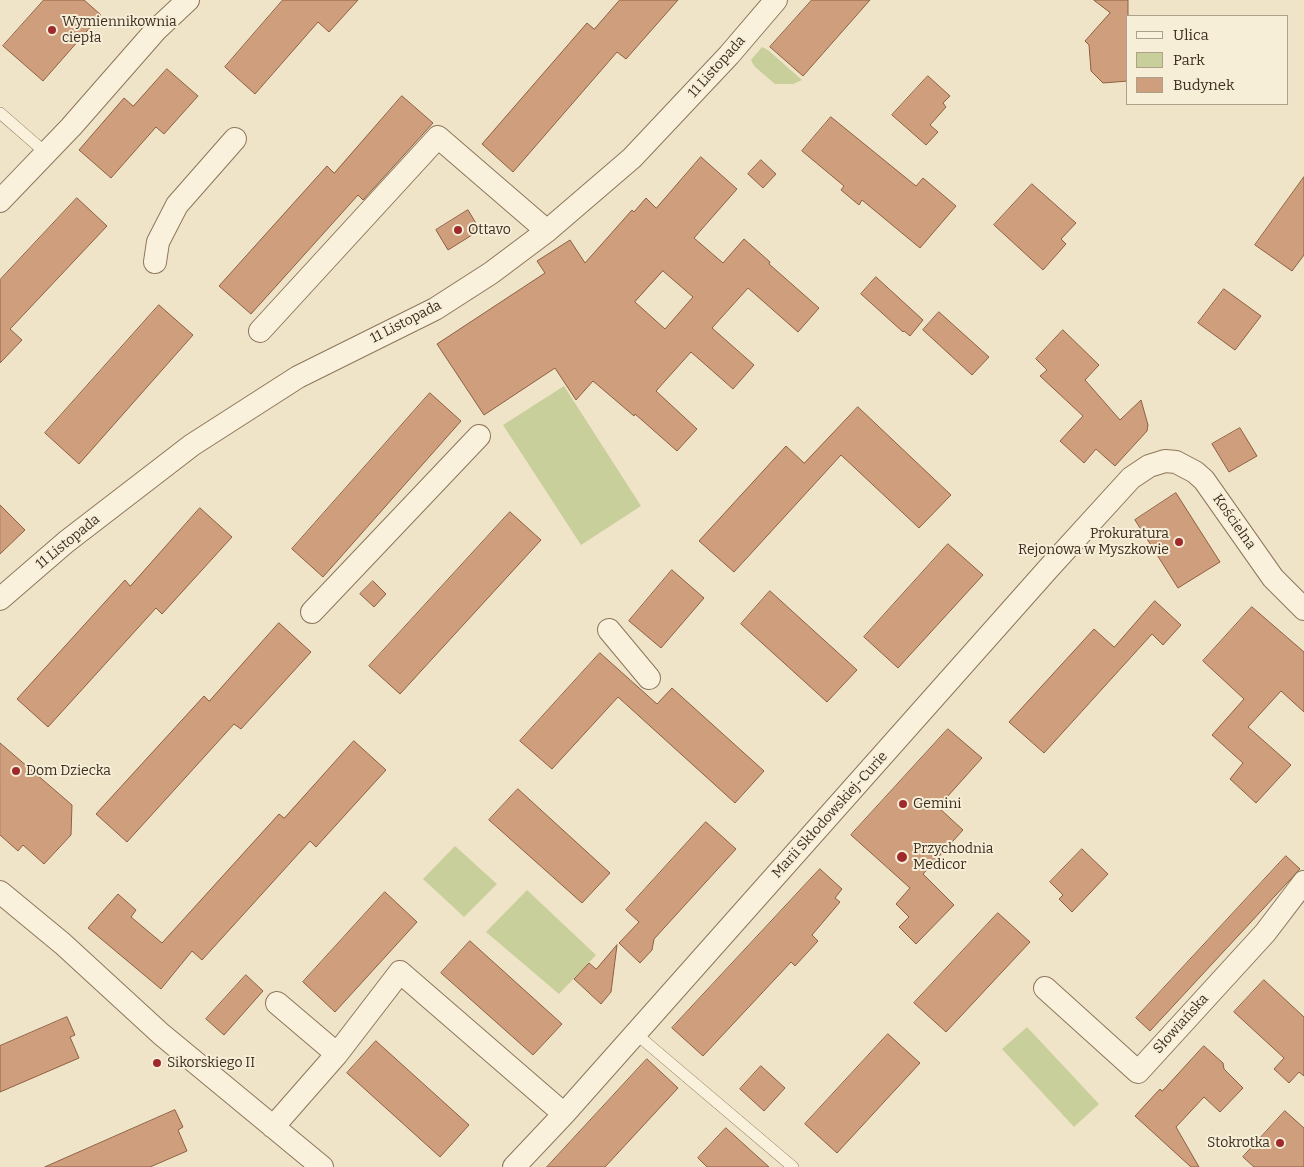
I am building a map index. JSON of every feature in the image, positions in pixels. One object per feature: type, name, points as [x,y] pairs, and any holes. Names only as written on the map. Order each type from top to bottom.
[{"type":"street","points":[[0,201],[71,127],[156,30],[188,0]]},
{"type":"street","name":"11 Listopada","points":[[0,600],[66,542],[208,434],[298,377],[435,309],[491,273],[547,231],[632,158],[729,55],[776,0]]},
{"type":"street","points":[[260,331],[438,137],[547,231]]},
{"type":"street","points":[[155,262],[158,242],[177,205],[235,140]]},
{"type":"street","points":[[312,612],[479,436]]},
{"type":"street","name":"Kościelna","points":[[1149,466],[1165,461],[1176,462],[1195,472],[1204,480],[1273,578],[1304,609]]},
{"type":"street","name":"Marii Skłodowskiej-Curie","points":[[514,1167],[564,1114],[1131,478],[1149,466]]},
{"type":"street","points":[[609,630],[649,678]]},
{"type":"street","name":"Słowiańska","points":[[1045,988],[1138,1072],[1264,933],[1304,882]]},
{"type":"street","points":[[0,892],[62,944],[161,1034],[322,1167]]},
{"type":"street","points":[[273,1127],[337,1054],[400,972],[564,1114]]},
{"type":"street","points":[[277,1003],[337,1054]]},
{"type":"lane","points":[[0,113],[46,153]]},
{"type":"lane","points":[[635,1033],[793,1167]]},
{"type":"green space","points":[[762,47],[768,50],[802,80],[793,84],[775,84],[754,66],[751,60]]},
{"type":"green space","points":[[564,386],[641,506],[581,545],[503,425]]},
{"type":"green space","points":[[455,846],[497,884],[464,917],[423,879]]},
{"type":"green space","points":[[527,890],[596,955],[559,994],[486,932]]},
{"type":"green space","points":[[1027,1027],[1099,1104],[1074,1127],[1002,1049]]},
{"type":"building","name":"Wymiennikownia ciepła","points":[[44,0],[84,0],[101,15],[43,81],[3,46]]},
{"type":"building","points":[[283,0],[358,0],[329,32],[318,22],[255,94],[225,67]]},
{"type":"building","points":[[620,0],[678,0],[626,59],[617,52],[513,172],[482,144],[587,23],[594,29]]},
{"type":"building","points":[[812,0],[870,0],[803,76],[770,47]]},
{"type":"building","points":[[1094,0],[1128,0],[1128,15],[1126,15],[1126,81],[1103,83],[1091,71],[1089,45],[1085,41],[1110,13]]},
{"type":"building","points":[[167,69],[198,96],[164,134],[156,127],[111,178],[79,150],[124,98],[133,106]]},
{"type":"building","points":[[928,76],[950,96],[943,103],[946,107],[930,125],[938,132],[926,145],[892,115]]},
{"type":"building","points":[[402,96],[433,123],[363,200],[358,195],[251,314],[219,286],[327,166],[334,173]]},
{"type":"building","points":[[831,117],[916,186],[923,178],[956,206],[920,248],[862,200],[859,205],[841,190],[844,186],[802,151]]},
{"type":"building","points":[[701,157],[737,189],[694,238],[723,263],[744,239],[819,308],[798,332],[748,288],[712,328],[754,365],[733,389],[691,352],[656,391],[697,429],[677,451],[635,414],[634,416],[593,381],[576,400],[555,368],[484,415],[437,344],[545,273],[537,261],[570,240],[585,263],[632,210],[634,212],[646,198],[656,208]],"holes":[[[663,271],[693,297],[665,329],[635,302]]]},
{"type":"building","points":[[761,160],[776,174],[763,188],[748,174]]},
{"type":"building","points":[[1304,177],[1304,255],[1292,271],[1255,245]]},
{"type":"building","points":[[1032,184],[1076,223],[1061,239],[1066,244],[1043,270],[994,225]]},
{"type":"building","points":[[77,198],[107,226],[10,329],[22,340],[0,363],[0,280]]},
{"type":"building","name":"Ottavo","points":[[468,210],[480,230],[448,250],[436,230]]},
{"type":"building","points":[[876,277],[923,320],[910,336],[903,332],[861,294]]},
{"type":"building","points":[[1224,289],[1261,316],[1235,350],[1198,323]]},
{"type":"building","points":[[159,305],[193,335],[79,464],[45,433]]},
{"type":"building","points":[[939,312],[989,357],[972,375],[923,330]]},
{"type":"building","points":[[1063,330],[1099,365],[1085,380],[1120,420],[1141,400],[1148,425],[1147,431],[1115,466],[1096,449],[1084,463],[1060,441],[1083,416],[1040,376],[1047,370],[1036,359]]},
{"type":"building","points":[[430,393],[461,421],[323,577],[292,549]]},
{"type":"building","points":[[858,407],[951,495],[919,528],[841,455],[734,572],[699,541],[786,446],[804,463]]},
{"type":"building","points":[[1240,428],[1257,456],[1229,472],[1212,444]]},
{"type":"building","name":"Prokuratura Rejonowa w Myszkowie","points":[[1176,493],[1220,562],[1178,588],[1135,520]]},
{"type":"building","points":[[0,505],[25,530],[0,554]]},
{"type":"building","points":[[200,508],[232,537],[162,614],[156,608],[48,727],[17,699],[125,580],[130,586]]},
{"type":"building","points":[[510,512],[541,540],[400,694],[369,666]]},
{"type":"building","points":[[948,544],[983,575],[898,668],[864,637]]},
{"type":"building","points":[[672,570],[704,598],[661,648],[629,621]]},
{"type":"building","points":[[373,581],[386,594],[374,607],[360,594]]},
{"type":"building","points":[[770,591],[857,670],[827,702],[741,624]]},
{"type":"building","points":[[1155,601],[1181,625],[1163,645],[1152,634],[1044,753],[1009,722],[1094,629],[1114,647]]},
{"type":"building","points":[[1252,607],[1304,652],[1304,712],[1281,691],[1248,727],[1291,765],[1256,803],[1230,779],[1243,763],[1212,735],[1244,699],[1203,661]]},
{"type":"building","points":[[279,623],[311,652],[241,729],[234,724],[127,842],[96,814],[204,696],[209,701]]},
{"type":"building","points":[[600,653],[657,704],[672,688],[764,771],[735,803],[618,697],[552,769],[520,741]]},
{"type":"building","name":"Przychodnia Medicor","points":[[948,729],[982,758],[938,807],[963,830],[923,874],[954,905],[916,944],[899,927],[909,917],[896,904],[910,888],[851,835]]},
{"type":"building","points":[[354,741],[386,770],[316,847],[310,841],[202,960],[192,951],[161,989],[88,928],[118,894],[136,910],[131,917],[162,943],[279,814],[284,818]]},
{"type":"building","name":"Dom Dziecka","points":[[0,743],[72,805],[71,835],[44,864],[23,845],[18,851],[0,835]]},
{"type":"building","points":[[518,789],[610,873],[582,903],[489,820]]},
{"type":"building","points":[[706,822],[736,849],[654,939],[652,950],[640,963],[619,943],[639,922],[626,910]]},
{"type":"building","points":[[1082,849],[1108,874],[1072,912],[1059,899],[1063,895],[1050,882]]},
{"type":"building","points":[[1286,856],[1300,869],[1150,1031],[1136,1018]]},
{"type":"building","points":[[820,869],[842,889],[835,898],[840,902],[812,935],[818,941],[795,966],[791,962],[703,1056],[672,1028]]},
{"type":"building","points":[[385,892],[417,922],[335,1012],[303,982]]},
{"type":"building","points":[[998,913],[1030,942],[946,1032],[914,1003]]},
{"type":"building","points":[[470,941],[562,1024],[533,1055],[441,973]]},
{"type":"building","points":[[617,945],[611,992],[601,1004],[574,979],[589,963],[596,969]]},
{"type":"building","points":[[246,975],[263,991],[224,1035],[206,1019]]},
{"type":"building","points":[[1264,980],[1304,1017],[1304,1076],[1299,1072],[1289,1083],[1274,1069],[1284,1058],[1234,1012]]},
{"type":"building","points":[[67,1017],[75,1035],[70,1037],[79,1058],[0,1092],[0,1046]]},
{"type":"building","points":[[888,1034],[920,1063],[837,1153],[805,1124]]},
{"type":"building","points":[[376,1041],[469,1125],[440,1157],[347,1073]]},
{"type":"building","points":[[1204,1046],[1223,1063],[1224,1069],[1243,1088],[1220,1112],[1204,1097],[1176,1127],[1199,1167],[1191,1167],[1135,1116],[1160,1089],[1162,1091]]},
{"type":"building","points":[[647,1059],[678,1088],[605,1167],[547,1167]]},
{"type":"building","points":[[761,1066],[785,1088],[764,1111],[740,1089]]},
{"type":"building","points":[[175,1110],[183,1127],[178,1130],[187,1151],[150,1167],[45,1167]]},
{"type":"building","name":"Stokrotka","points":[[1285,1111],[1304,1128],[1304,1167],[1254,1167],[1243,1157]]},
{"type":"building","points":[[726,1128],[769,1167],[707,1167],[698,1158]]},
{"type":"place","name":"Wymiennikownia ciepła","points":[[52,30]]},
{"type":"place","name":"Ottavo","points":[[458,230]]},
{"type":"place","name":"Prokuratura Rejonowa w Myszkowie","points":[[1179,542]]},
{"type":"place","name":"Dom Dziecka","points":[[16,771]]},
{"type":"place","name":"Gemini","points":[[903,804]]},
{"type":"place","name":"Przychodnia Medicor","points":[[902,857]]},
{"type":"place","name":"Sikorskiego II","points":[[157,1063]]},
{"type":"place","name":"Stokrotka","points":[[1280,1143]]}]
